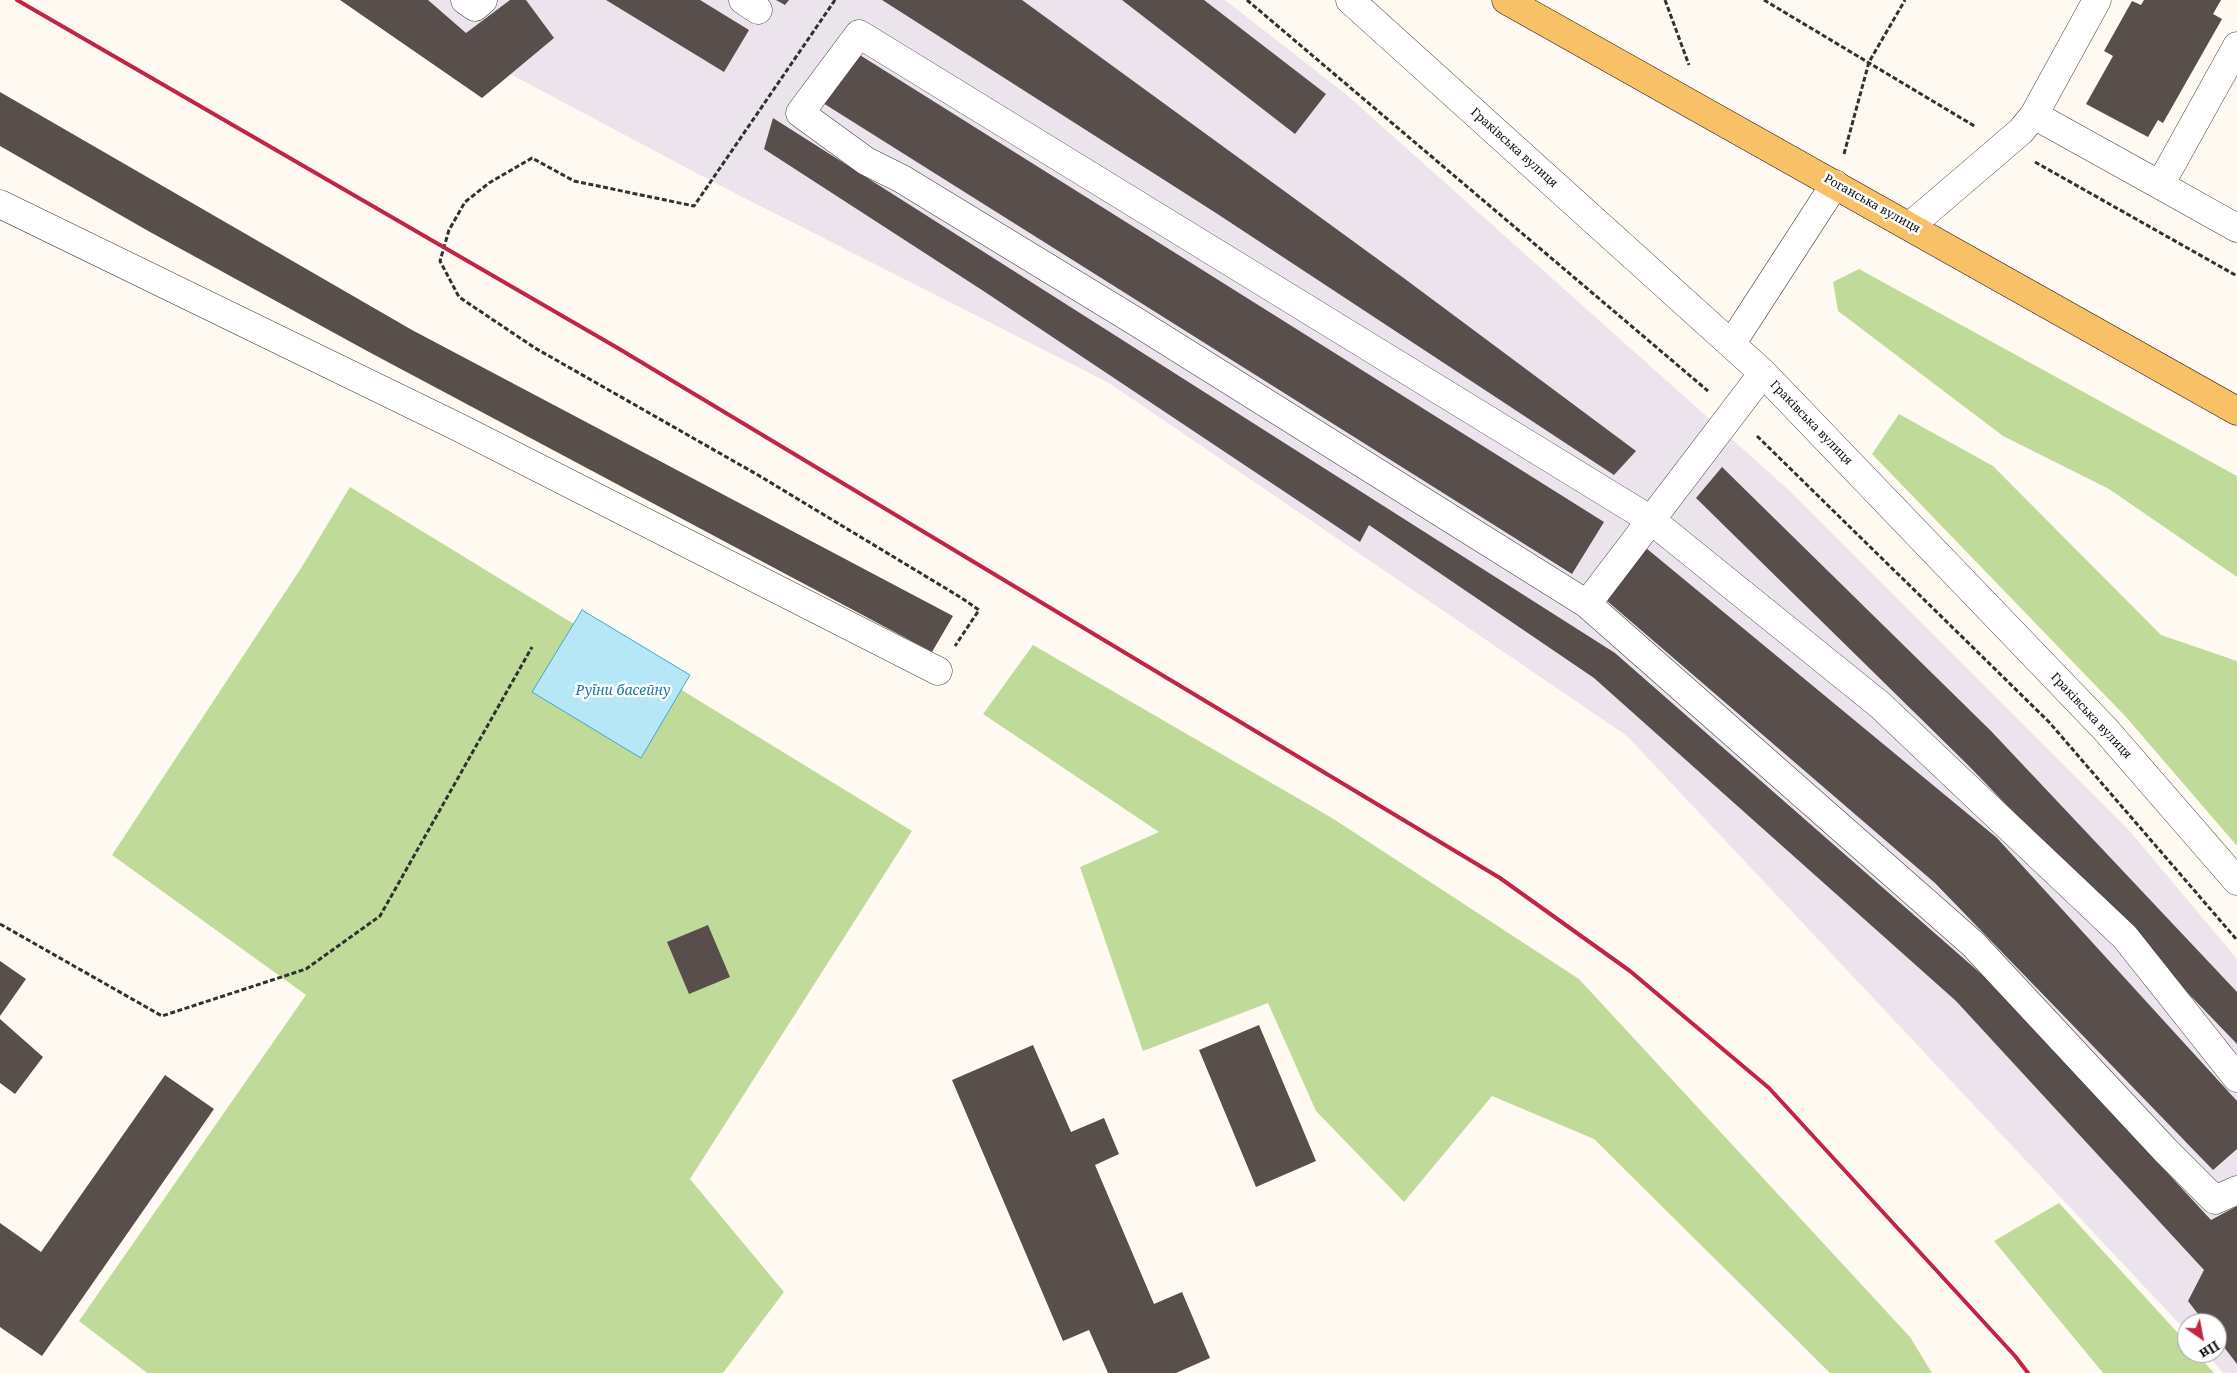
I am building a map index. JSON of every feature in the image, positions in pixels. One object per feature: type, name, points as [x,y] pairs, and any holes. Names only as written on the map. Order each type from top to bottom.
[{"type":"main road","name":"Роганська вулиця","points":[[1506,0],[2237,411]]},
{"type":"street","points":[[465,0],[475,7],[483,0]]},
{"type":"street","name":"Граківська вулиця","points":[[1350,0],[1763,373],[2105,729],[2237,881]]},
{"type":"street","points":[[1910,226],[2021,131],[2034,115],[2096,0]]},
{"type":"street","points":[[2237,1078],[2125,937],[1880,705],[1651,520],[859,34],[800,113],[866,161],[902,179],[1126,316],[1587,604],[1973,944],[2215,1200],[2237,1190]]},
{"type":"street","points":[[2160,185],[2237,46]]},
{"type":"street","points":[[2034,115],[2237,228]]},
{"type":"street","points":[[1732,343],[1835,184]]},
{"type":"street","points":[[0,204],[458,426],[938,672]]},
{"type":"street","points":[[1587,604],[1763,373]]},
{"type":"path","points":[[835,0],[694,206],[574,180],[532,158],[489,183],[465,202],[449,230],[440,261],[459,297],[535,348],[758,475],[979,610],[938,672]]},
{"type":"path","points":[[1247,0],[1733,413],[2049,722],[2237,940]]},
{"type":"path","points":[[1665,0],[1705,111]]},
{"type":"path","points":[[1835,184],[1869,62],[1905,0]]},
{"type":"path","points":[[0,924],[162,1016],[306,969],[380,916],[532,647]]},
{"type":"shaded area","points":[[371,0],[1225,0],[1347,95],[1790,491],[2128,829],[2237,959],[2237,1373],[2223,1373],[2214,1363],[2227,1363],[2227,1313],[2177,1313],[2177,1321],[1627,736],[1109,383],[715,183]]},
{"type":"green space","points":[[1859,269],[2237,476],[2237,577],[2109,489],[2003,436],[1838,311],[1833,282]]},
{"type":"green space","points":[[1899,414],[1993,466],[2161,635],[2237,661],[2237,846],[2126,717],[1872,454]]},
{"type":"green space","points":[[350,487],[912,831],[690,1179],[784,1292],[723,1373],[147,1373],[79,1321],[306,995],[112,855],[303,565]]},
{"type":"green space","points":[[1033,645],[1332,818],[1579,979],[1910,1337],[1932,1373],[1830,1373],[1594,1139],[1492,1096],[1404,1202],[1316,1111],[1268,1003],[1143,1051],[1080,867],[1159,832],[983,714]]},
{"type":"green space","points":[[2059,1203],[2177,1332],[2177,1363],[2205,1363],[2214,1373],[2103,1373],[1994,1241]]},
{"type":"water","name":"Руїни басейну","points":[[582,610],[690,675],[641,758],[532,692]]},
{"type":"building","points":[[340,0],[428,0],[466,33],[510,0],[526,0],[554,38],[482,98]]},
{"type":"building","points":[[606,0],[700,0],[749,30],[724,72]]},
{"type":"building","points":[[776,0],[789,0],[785,5]]},
{"type":"building","points":[[882,0],[1022,0],[1405,279],[1636,451],[1614,475],[1216,213]]},
{"type":"building","points":[[1122,0],[1204,0],[1326,94],[1295,134]]},
{"type":"building","points":[[2144,0],[2221,0],[2213,14],[2222,19],[2163,123],[2158,120],[2148,137],[2086,104],[2113,56],[2104,51],[2132,1],[2141,5]]},
{"type":"building","points":[[855,52],[1604,522],[1572,574],[823,103]]},
{"type":"building","points":[[0,92],[412,330],[953,616],[932,652],[369,352],[150,232],[0,146]]},
{"type":"building","points":[[773,118],[1615,653],[1995,986],[2211,1220],[2237,1206],[2237,1364],[2227,1351],[2227,1313],[2197,1313],[2188,1301],[2204,1270],[1956,1001],[1594,678],[1369,525],[1360,542],[985,292],[764,149]]},
{"type":"building","points":[[1722,467],[1991,731],[2237,992],[2237,1044],[1968,765],[1696,498]]},
{"type":"building","points":[[1646,548],[1997,838],[2237,1101],[2237,1149],[2213,1170],[1935,883],[1606,600]]},
{"type":"building","points":[[708,925],[730,977],[689,994],[667,942]]},
{"type":"building","points":[[0,961],[26,979],[0,1016]]},
{"type":"building","points":[[0,1019],[43,1057],[15,1094],[0,1083]]},
{"type":"building","points":[[1259,1025],[1316,1161],[1256,1187],[1199,1050]]},
{"type":"building","points":[[1033,1045],[1071,1132],[1104,1118],[1119,1154],[1095,1165],[1154,1304],[1182,1292],[1210,1358],[1176,1373],[1108,1373],[1089,1330],[1063,1341],[952,1080]]},
{"type":"building","points":[[165,1075],[214,1109],[42,1356],[0,1327],[0,1223],[41,1252]]},
{"type":"railway","points":[[17,0],[616,347],[1500,878],[1630,971],[1769,1088],[2015,1356],[2028,1373]]}]
